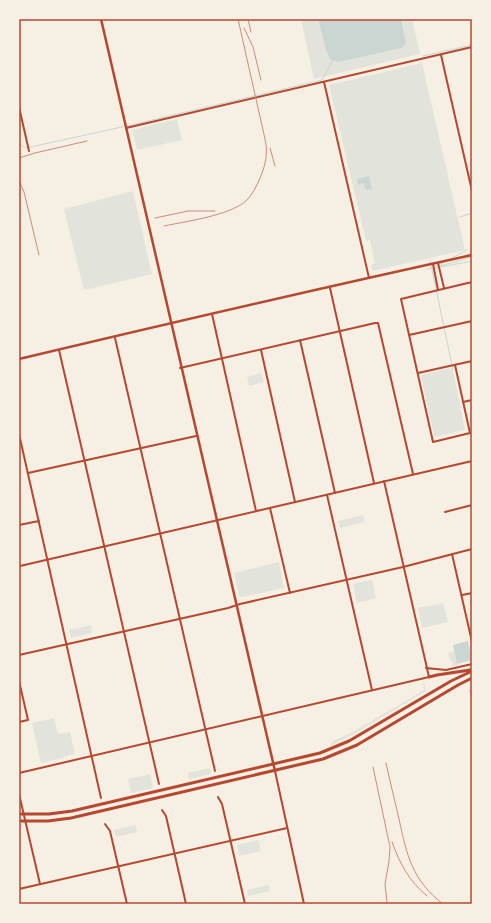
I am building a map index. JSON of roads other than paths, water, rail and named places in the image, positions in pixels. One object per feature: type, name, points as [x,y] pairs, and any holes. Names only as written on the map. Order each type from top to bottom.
[{"type":"main road","points":[[101,19],[180,368],[197,436],[215,521],[275,771]]},
{"type":"main road","points":[[19,359],[472,255]]},
{"type":"main road","points":[[428,678],[436,675],[472,670]]},
{"type":"main road","points":[[19,814],[49,814],[72,811],[320,753],[341,746],[451,680],[472,670]]},
{"type":"main road","points":[[19,821],[48,821],[71,818],[323,760],[350,748],[458,684],[471,679]]},
{"type":"street","points":[[126,128],[472,48]]},
{"type":"street","points":[[441,55],[472,191]]},
{"type":"street","points":[[324,82],[370,278]]},
{"type":"street","points":[[19,107],[29,151]]},
{"type":"street","points":[[438,262],[444,288]]},
{"type":"street","points":[[433,264],[438,290]]},
{"type":"street","points":[[454,365],[470,433],[433,442],[401,299],[472,282]]},
{"type":"street","points":[[330,288],[374,484]]},
{"type":"street","points":[[212,314],[256,511]]},
{"type":"street","points":[[409,335],[472,321]]},
{"type":"street","points":[[180,368],[378,323],[414,474]]},
{"type":"street","points":[[115,338],[161,534],[204,729],[215,771]]},
{"type":"street","points":[[300,340],[335,493]]},
{"type":"street","points":[[60,350],[143,714],[148,742],[159,784]]},
{"type":"street","points":[[261,350],[295,502]]},
{"type":"street","points":[[418,373],[472,361]]},
{"type":"street","points":[[463,402],[472,400]]},
{"type":"street","points":[[19,434],[101,798]]},
{"type":"street","points":[[28,473],[197,436]]},
{"type":"street","points":[[20,566],[472,461]]},
{"type":"street","points":[[19,772],[428,678],[384,481]]},
{"type":"street","points":[[327,495],[372,690]]},
{"type":"street","points":[[445,512],[472,505]]},
{"type":"street","points":[[270,508],[290,593]]},
{"type":"street","points":[[19,525],[39,520]]},
{"type":"street","points":[[19,655],[403,567],[472,549]]},
{"type":"street","points":[[452,553],[472,642]]},
{"type":"street","points":[[462,595],[472,593]]},
{"type":"street","points":[[426,668],[446,670],[472,664]]},
{"type":"street","points":[[19,681],[28,720],[19,722]]},
{"type":"street","points":[[275,771],[304,904]]},
{"type":"street","points":[[19,794],[40,884]]},
{"type":"street","points":[[218,797],[222,804],[245,904]]},
{"type":"street","points":[[162,810],[166,816],[186,904]]},
{"type":"street","points":[[105,824],[110,831],[127,904]]},
{"type":"street","points":[[19,889],[287,828]]},
{"type":"waterway","points":[[423,56],[472,45]]},
{"type":"waterway","points":[[19,144],[26,148],[322,80],[333,60]]},
{"type":"waterway","points":[[460,217],[472,213]]},
{"type":"waterway","points":[[452,258],[467,250]]},
{"type":"waterway","points":[[440,266],[472,257]]},
{"type":"waterway","points":[[430,260],[453,370]]},
{"type":"waterway","points":[[435,268],[472,261]]},
{"type":"waterway","points":[[434,267],[444,262]]},
{"type":"waterway","points":[[427,269],[432,268]]},
{"type":"railway","points":[[164,226],[229,211],[246,201],[256,187],[262,173],[266,158],[266,144],[238,19]]},
{"type":"railway","points":[[248,19],[251,32]]},
{"type":"railway","points":[[244,28],[253,47],[261,80]]},
{"type":"railway","points":[[19,158],[87,141]]},
{"type":"railway","points":[[270,148],[275,166]]},
{"type":"railway","points":[[19,180],[24,192],[39,255]]},
{"type":"railway","points":[[155,218],[188,211],[215,211]]},
{"type":"railway","points":[[470,690],[472,701]]},
{"type":"railway","points":[[386,763],[405,845],[412,866],[424,886],[443,904]]},
{"type":"railway","points":[[373,767],[390,847],[385,884],[387,902]]},
{"type":"railway","points":[[392,842],[398,858],[406,872],[427,896]]}]
